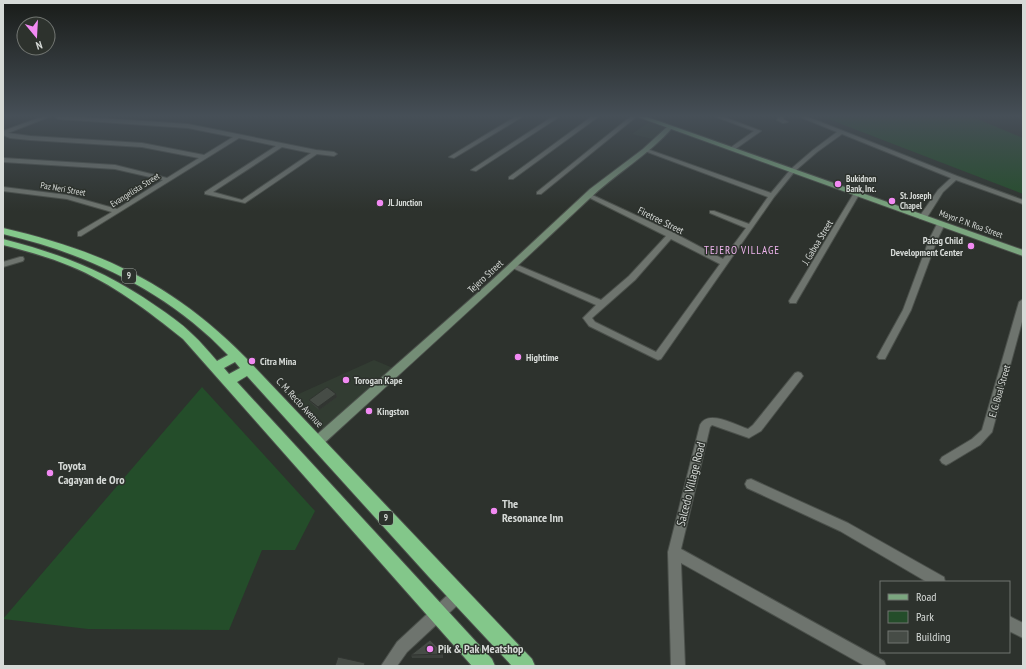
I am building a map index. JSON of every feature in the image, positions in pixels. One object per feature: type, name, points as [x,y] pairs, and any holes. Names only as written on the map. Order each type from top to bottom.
[{"type":"highway","name":"C. M. Recto Avenue","points":[[3,231],[23,235],[92,258],[166,297],[208,328],[317,442],[525,666]]},
{"type":"highway","name":"9","points":[[3,242],[57,257],[83,268],[132,294],[158,312],[187,336],[485,666]]},
{"type":"highway","points":[[40,253],[53,245]]},
{"type":"highway","points":[[216,367],[236,356]]},
{"type":"highway","points":[[228,381],[248,369]]},
{"type":"main road","name":"Mayor P. N. Roa Street","points":[[732,149],[1023,253]]},
{"type":"main road","name":"Tejero Street","points":[[317,442],[512,266],[588,195],[645,150]]},
{"type":"street","points":[[159,148],[204,157]]},
{"type":"street","name":"Evangelista Street","points":[[81,234],[219,148]]},
{"type":"street","points":[[276,148],[207,193],[244,202],[316,152]]},
{"type":"street","points":[[297,148],[334,154]]},
{"type":"street","points":[[452,157],[467,148]]},
{"type":"street","points":[[474,170],[508,148]]},
{"type":"street","points":[[511,178],[552,148]]},
{"type":"street","points":[[539,193],[594,148]]},
{"type":"street","points":[[671,235],[632,278],[586,318],[589,322],[658,357],[751,228],[772,196],[793,170],[818,148]]},
{"type":"street","points":[[882,148],[1023,202]]},
{"type":"street","points":[[645,150],[772,196]]},
{"type":"street","points":[[3,160],[115,167],[169,180]]},
{"type":"street","points":[[923,217],[940,191],[954,177]]},
{"type":"street","name":"Paz Neri Street","points":[[3,189],[67,197],[118,211]]},
{"type":"street","name":"J. Gaboa Street","points":[[793,300],[858,193]]},
{"type":"street","name":"Firetree Street","points":[[588,195],[725,263]]},
{"type":"street","points":[[712,212],[751,228]]},
{"type":"street","points":[[882,357],[907,310],[933,240],[941,224]]},
{"type":"street","points":[[3,265],[20,259]]},
{"type":"street","points":[[512,266],[602,304]]},
{"type":"street","name":"E. G. Bual Street","points":[[946,460],[976,442],[987,432],[1023,302]]},
{"type":"street","name":"Salcedo Village Road","points":[[678,666],[674,552],[706,425],[712,421],[749,434],[757,428],[798,376]]},
{"type":"street","points":[[751,484],[844,527],[937,581]]},
{"type":"street","points":[[674,552],[879,666]]},
{"type":"street","points":[[388,666],[397,652],[458,595]]},
{"type":"street","points":[[1010,624],[1023,631]]},
{"type":"shaded area","points":[[374,360],[393,368],[324,430],[292,397]]},
{"type":"green space","points":[[904,148],[1023,148],[1023,194]]},
{"type":"green space","points":[[202,387],[315,511],[295,550],[262,550],[229,630],[88,629],[3,619]]},
{"type":"building","points":[[327,387],[336,394],[318,407],[309,400]]},
{"type":"building","name":"Pik & Pak Meatshop","points":[[430,640],[442,652],[442,654],[411,655]]},
{"type":"building","points":[[338,657],[365,663],[364,666],[335,666]]},
{"type":"place","name":"Bukidnon Bank, Inc.","points":[[838,184]]},
{"type":"place","name":"St. Joseph Chapel","points":[[892,201]]},
{"type":"place","name":"JL Junction","points":[[380,203]]},
{"type":"place","name":"Patag Child Development Center","points":[[971,246]]},
{"type":"place","name":"Hightime","points":[[518,357]]},
{"type":"place","name":"Citra Mina","points":[[252,361]]},
{"type":"place","name":"Torogan Kape","points":[[346,380]]},
{"type":"place","name":"Kingston","points":[[369,411]]},
{"type":"place","name":"Toyota Cagayan de Oro","points":[[50,473]]},
{"type":"place","name":"The Resonance Inn","points":[[494,511]]},
{"type":"place","name":"Pik & Pak Meatshop","points":[[430,649]]},
{"type":"district","name":"TEJERO VILLAGE","points":[[742,250]]}]
